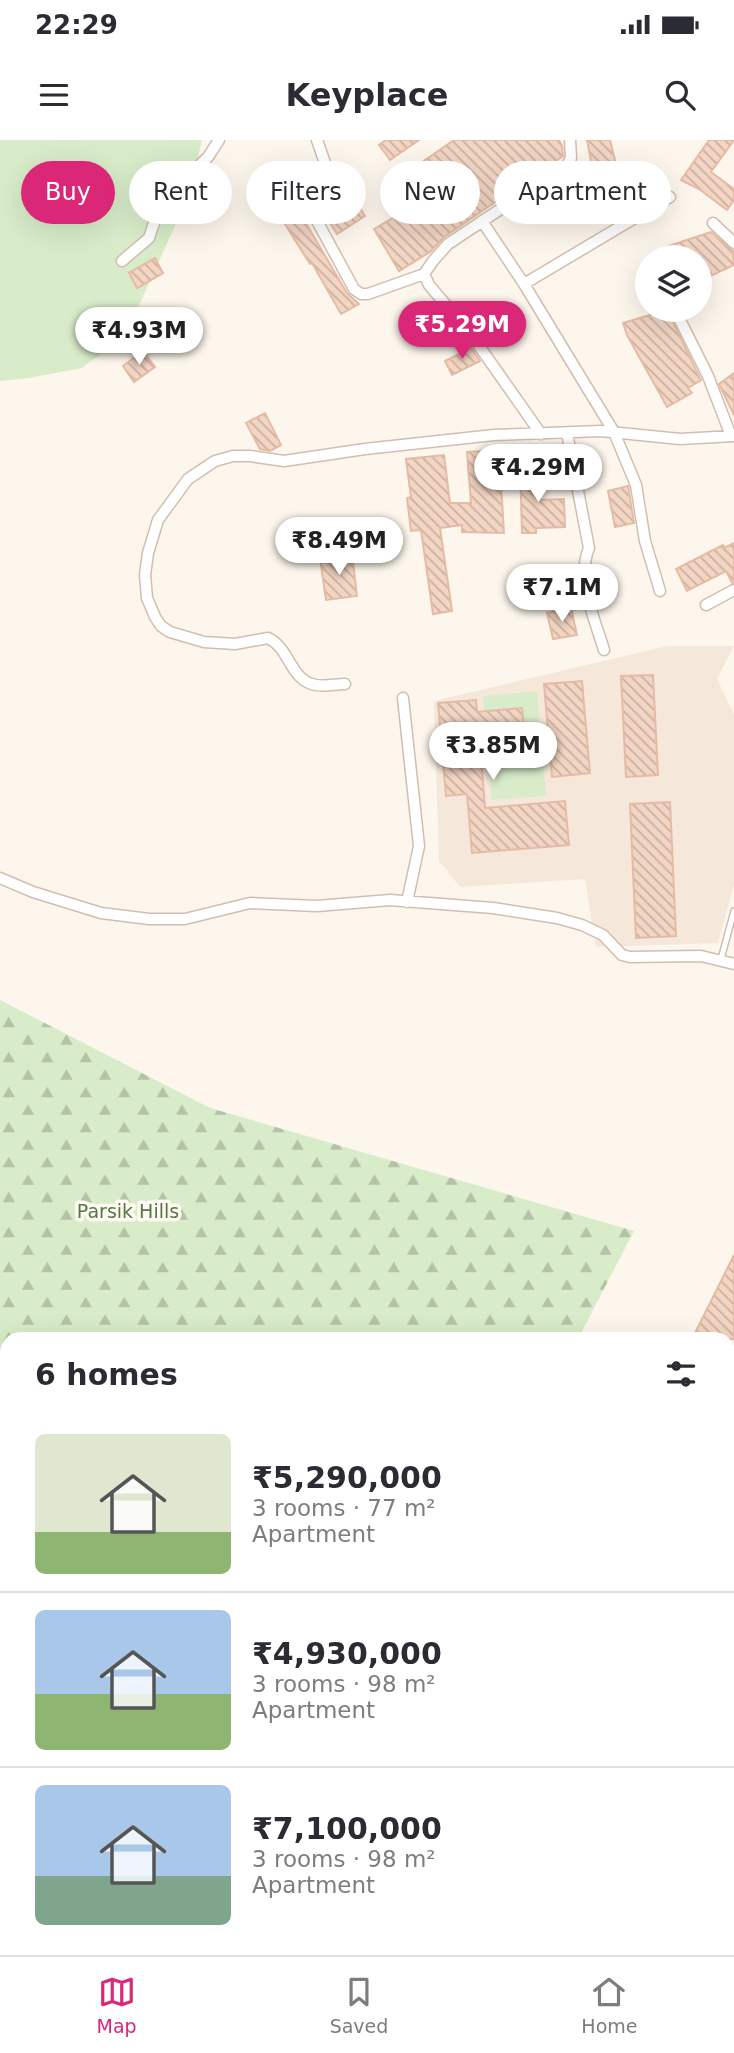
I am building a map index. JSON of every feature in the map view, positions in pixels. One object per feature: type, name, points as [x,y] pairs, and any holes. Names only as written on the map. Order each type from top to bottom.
[{"type":"street","points":[[122,261],[149,238],[161,202],[208,157],[219,140]]},
{"type":"street","points":[[320,141],[325,163],[322,172],[308,189],[306,197],[354,289],[361,294],[368,294],[424,274],[448,244],[567,165],[571,158],[570,140]]},
{"type":"street","points":[[482,221],[524,284],[614,432],[636,485],[645,541],[660,591]]},
{"type":"street","points":[[713,223],[734,243]]},
{"type":"street","points":[[524,284],[625,224]]},
{"type":"street","points":[[424,274],[429,285],[470,333],[541,434]]},
{"type":"street","points":[[345,684],[310,684],[300,678],[281,648],[268,638],[235,644],[204,642],[170,632],[161,626],[147,598],[145,575],[148,553],[158,520],[188,479],[215,461],[233,456],[284,461],[429,441],[495,435],[614,432],[680,439],[732,436],[708,376],[681,322]]},
{"type":"street","points":[[567,433],[589,548],[584,558],[586,585],[604,650]]},
{"type":"street","points":[[706,605],[734,590]]},
{"type":"street","points":[[403,698],[419,846],[407,902]]},
{"type":"street","points":[[0,878],[33,892],[101,913],[149,919],[185,919],[250,903],[317,906],[390,900],[493,908],[557,918],[603,935],[622,955],[630,957],[701,956],[734,964]]},
{"type":"lane","points":[[721,959],[734,911]]},
{"type":"shaded area","points":[[667,646],[734,646],[717,679],[734,714],[734,884],[718,943],[596,947],[585,879],[460,887],[439,861],[434,701]]},
{"type":"green space","points":[[0,140],[202,140],[197,161],[129,161],[129,224],[176,224],[125,336],[82,368],[0,381]]},
{"type":"green space","points":[[537,691],[546,796],[492,800],[483,696]]},
{"type":"green space","name":"Parsik Hills","points":[[0,1000],[210,1108],[634,1231],[582,1332],[0,1332]]},
{"type":"building","points":[[386,140],[419,140],[390,160],[379,145]]},
{"type":"building","points":[[454,140],[559,140],[563,156],[556,161],[494,161],[494,203],[480,212],[480,161],[424,161]]},
{"type":"building","points":[[587,140],[610,140],[615,161],[591,161]]},
{"type":"building","points":[[709,140],[734,140],[711,172],[734,189],[734,200],[727,210],[699,189],[681,180]]},
{"type":"building","points":[[285,224],[306,224],[347,293],[359,304],[341,314],[312,263],[310,264]]},
{"type":"building","points":[[331,224],[353,224],[337,234]]},
{"type":"building","points":[[382,224],[463,224],[444,237],[430,252],[399,271],[374,229]]},
{"type":"building","points":[[711,232],[733,251],[734,265],[712,275],[712,245],[672,245]]},
{"type":"building","points":[[155,258],[163,273],[137,288],[129,273]]},
{"type":"building","points":[[635,319],[635,322],[673,322],[701,380],[688,388],[692,393],[667,407],[623,323]]},
{"type":"building","points":[[471,348],[480,361],[452,375],[445,361]]},
{"type":"building","points":[[143,351],[155,367],[134,382],[123,366]]},
{"type":"building","points":[[734,373],[734,415],[719,384]]},
{"type":"building","points":[[265,413],[281,445],[270,451],[260,449],[246,423]]},
{"type":"building","points":[[499,450],[504,533],[462,532],[462,525],[440,528],[452,611],[433,614],[421,530],[411,531],[407,498],[411,497],[406,459],[444,455],[450,503],[471,503],[467,452]]},
{"type":"building","points":[[537,464],[538,500],[564,499],[565,527],[536,528],[536,533],[522,533],[520,465]]},
{"type":"building","points":[[628,486],[634,523],[615,527],[608,491]]},
{"type":"building","points":[[734,543],[734,582],[732,583],[726,571],[687,591],[676,569],[723,545],[724,548]]},
{"type":"building","points":[[352,554],[357,596],[326,600],[320,558]]},
{"type":"building","points":[[571,608],[577,635],[553,639],[547,613]]},
{"type":"building","points":[[653,675],[658,775],[626,777],[621,676]]},
{"type":"building","points":[[582,681],[590,773],[552,777],[544,684]]},
{"type":"building","points":[[476,700],[477,712],[522,708],[525,739],[480,743],[485,808],[565,801],[569,845],[472,853],[467,794],[446,796],[438,703]]},
{"type":"building","points":[[670,802],[676,936],[636,938],[630,804]]},
{"type":"building","points":[[734,1255],[734,1332],[696,1332]]}]
